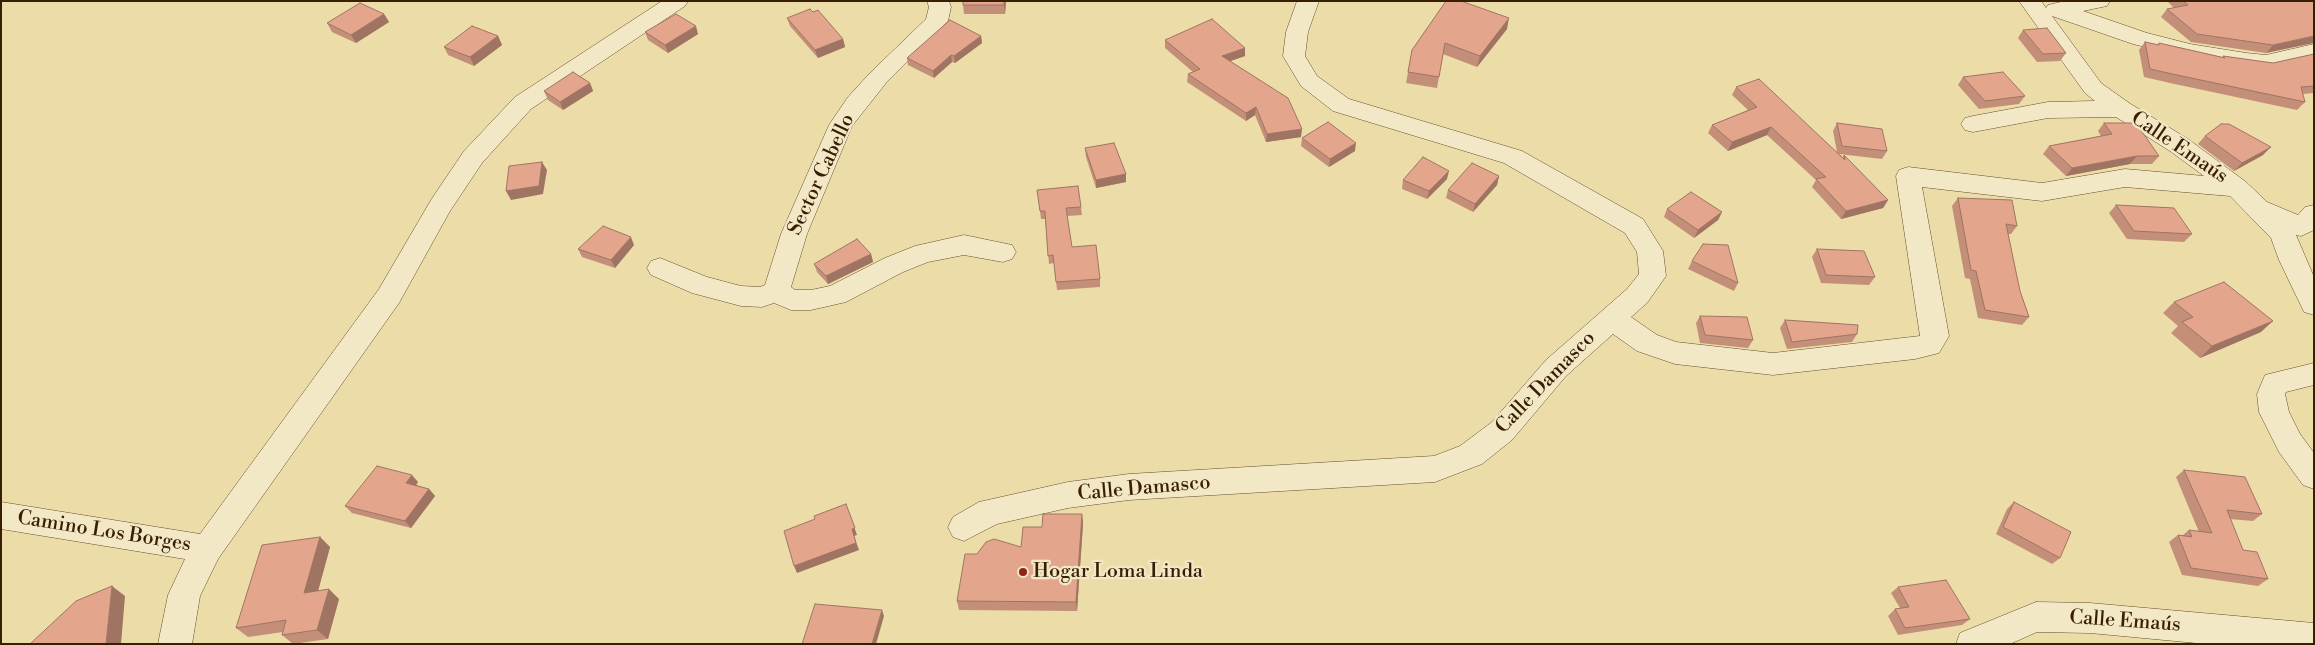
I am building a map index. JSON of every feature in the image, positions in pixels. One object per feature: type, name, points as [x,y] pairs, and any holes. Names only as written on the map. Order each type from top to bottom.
[{"type":"street","points":[[175,644],[184,595],[207,548],[389,296],[440,206],[473,157],[523,104],[677,1]]},
{"type":"street","name":"Sector Cabello","points":[[776,291],[794,234],[841,125],[856,103],[878,78],[937,21],[940,7],[938,1]]},
{"type":"street","name":"Calle Damasco","points":[[964,527],[990,512],[1068,495],[1129,487],[1435,469],[1471,455],[1502,431],[1556,368],[1637,296],[1653,276],[1650,251],[1634,226],[1513,157],[1341,105],[1309,81],[1294,56],[1297,32],[1308,1]]},
{"type":"street","points":[[2032,1],[2141,39],[2227,57],[2266,62],[2287,59],[2314,51]]},
{"type":"street","name":"Calle Emaús","points":[[2032,1],[2093,88],[2120,109],[2180,145],[2237,188],[2282,234],[2314,305]]},
{"type":"street","points":[[2058,10],[2099,1]]},
{"type":"street","points":[[1973,124],[2048,110],[2120,109]]},
{"type":"street","points":[[1611,318],[1647,343],[1675,353],[1773,364],[1915,348],[1928,345],[1936,336],[1908,176],[2042,192],[2125,178],[2237,188]]},
{"type":"street","points":[[2257,208],[2301,227],[2314,214]]},
{"type":"street","points":[[660,268],[701,286],[742,296],[762,298],[776,291],[791,300],[811,300],[836,295],[894,265],[924,253],[964,245],[1003,252]]},
{"type":"street","points":[[2314,374],[2276,383],[2271,394],[2274,412],[2289,443],[2314,476]]},
{"type":"street","name":"Camino Los Borges","points":[[1,514],[207,548]]},
{"type":"street","name":"Calle Emaús","points":[[1972,644],[2036,617],[2090,618],[2314,638]]},
{"type":"building","points":[[963,1],[1004,1],[1004,5],[963,5]]},
{"type":"building","points":[[1446,1],[1461,1],[1509,18],[1480,56],[1445,43],[1439,77],[1408,72],[1412,50]]},
{"type":"building","points":[[2183,1],[2314,1],[2314,36],[2273,45],[2197,34],[2167,9],[2188,5]]},
{"type":"building","points":[[360,3],[384,14],[351,35],[327,23]]},
{"type":"building","points":[[810,9],[813,12],[818,10],[843,39],[815,50],[787,18]]},
{"type":"building","points":[[676,14],[696,26],[665,45],[645,32]]},
{"type":"building","points":[[1212,19],[1245,48],[1222,56],[1288,98],[1302,129],[1267,134],[1256,107],[1246,113],[1188,74],[1200,69],[1165,40]]},
{"type":"building","points":[[950,20],[981,36],[954,56],[951,55],[933,71],[907,58]]},
{"type":"building","points":[[472,26],[498,36],[470,57],[444,47]]},
{"type":"building","points":[[2047,28],[2066,53],[2043,54],[2023,30]]},
{"type":"building","points":[[2145,42],[2159,45],[2159,43],[2225,58],[2223,56],[2273,63],[2314,54],[2314,86],[2301,87],[2305,102],[2150,69]]},
{"type":"building","points":[[573,72],[590,83],[560,102],[544,91]]},
{"type":"building","points":[[2003,72],[2025,96],[1985,101],[1963,77]]},
{"type":"building","points":[[1759,79],[1845,160],[1844,155],[1888,200],[1846,211],[1816,179],[1826,177],[1771,127],[1732,142],[1712,125],[1757,107],[1736,87]]},
{"type":"building","points":[[1328,122],[1356,143],[1330,159],[1302,138]]},
{"type":"building","points":[[1837,123],[1882,129],[1887,151],[1842,146]]},
{"type":"building","points":[[2104,123],[2136,123],[2159,156],[2137,156],[2072,168],[2049,146],[2112,134]]},
{"type":"building","points":[[2221,124],[2229,124],[2271,147],[2242,163],[2205,136]]},
{"type":"building","points":[[1114,143],[1126,174],[1096,180],[1085,148]]},
{"type":"building","points":[[1423,157],[1449,171],[1429,191],[1403,180]]},
{"type":"building","points":[[542,162],[539,186],[506,191],[509,166]]},
{"type":"building","points":[[1472,163],[1499,176],[1475,204],[1448,190]]},
{"type":"building","points":[[1078,186],[1081,207],[1066,208],[1072,247],[1096,245],[1100,279],[1056,282],[1053,255],[1048,256],[1045,211],[1040,211],[1037,190]]},
{"type":"building","points":[[1691,192],[1722,212],[1698,230],[1667,209]]},
{"type":"building","points":[[1958,198],[2012,200],[2017,226],[2006,224],[2020,291],[2029,317],[1985,310],[1976,271],[1971,270]]},
{"type":"building","points":[[2116,205],[2174,208],[2192,234],[2134,231]]},
{"type":"building","points":[[603,226],[631,237],[611,260],[578,249]]},
{"type":"building","points":[[857,239],[871,254],[826,276],[814,264]]},
{"type":"building","points":[[1703,244],[1728,245],[1738,283],[1692,261]]},
{"type":"building","points":[[1817,249],[1864,251],[1875,277],[1826,275]]},
{"type":"building","points":[[2224,282],[2273,321],[2212,346],[2182,322],[2193,317],[2174,302]]},
{"type":"building","points":[[1700,316],[1747,317],[1753,340],[1705,335]]},
{"type":"building","points":[[1785,320],[1858,325],[1857,334],[1792,342]]},
{"type":"building","points":[[377,466],[412,475],[406,483],[429,489],[405,521],[345,506]]},
{"type":"building","points":[[2184,470],[2245,477],[2262,514],[2227,510],[2243,550],[2257,552],[2268,579],[2191,568],[2178,535],[2192,537],[2189,530],[2212,533]]},
{"type":"building","points":[[2014,502],[2071,532],[2060,558],[2003,527]]},
{"type":"building","points":[[846,504],[855,528],[852,529],[856,543],[794,566],[784,531],[815,519],[814,516]]},
{"type":"building","name":"Hogar Loma Linda","points":[[1043,514],[1082,514],[1076,602],[957,601],[965,554],[977,554],[986,542],[994,539],[1021,547],[1023,527],[1042,527]]},
{"type":"building","points":[[320,537],[304,593],[329,589],[317,630],[282,635],[286,620],[236,628],[262,545]]},
{"type":"building","points":[[1946,580],[1970,619],[1905,628],[1895,609],[1909,607],[1898,587]]},
{"type":"building","points":[[112,586],[106,644],[30,644],[76,601]]},
{"type":"building","points":[[815,604],[882,610],[872,644],[802,644]]},
{"type":"place","name":"Hogar Loma Linda","points":[[1023,572]]}]
